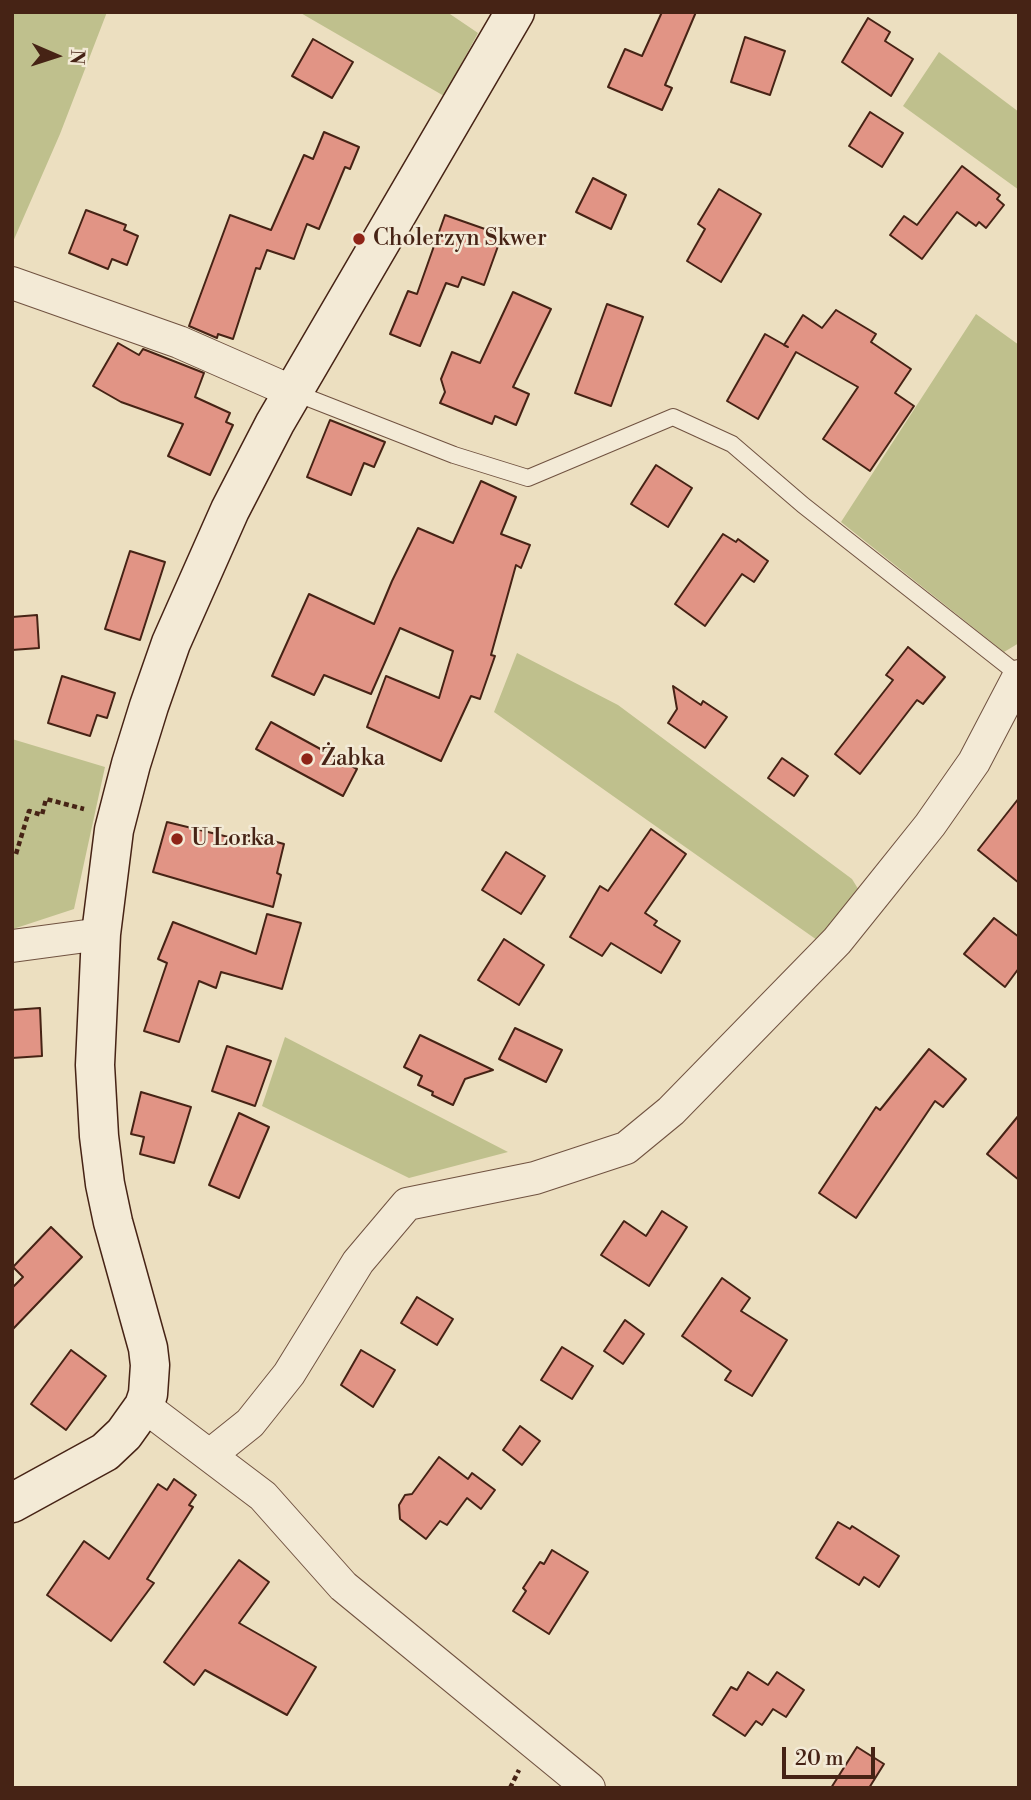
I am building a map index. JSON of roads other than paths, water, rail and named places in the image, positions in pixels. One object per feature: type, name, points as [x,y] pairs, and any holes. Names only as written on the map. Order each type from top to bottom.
[{"type":"street","points":[[12,1503],[104,1452],[124,1434],[144,1406],[150,1381],[148,1348],[108,1202],[99,1136],[95,1065],[101,934],[118,811],[165,660],[230,510],[293,392],[515,12]]},
{"type":"street","points":[[12,284],[179,342],[293,392]]},
{"type":"street","points":[[210,1455],[250,1423],[289,1374],[358,1262],[407,1204],[535,1178],[626,1148],[670,1111],[837,941],[930,825],[974,762],[1017,684]]},
{"type":"street","points":[[12,946],[101,934]]},
{"type":"street","points":[[144,1406],[263,1496],[344,1586],[589,1788]]},
{"type":"lane","points":[[293,392],[454,455],[528,478],[673,416],[732,444],[1017,684]]},
{"type":"place","name":"Cholerzyn Skwer","points":[[359,239]]},
{"type":"place","name":"Żabka","points":[[307,759]]},
{"type":"place","name":"U Lorka","points":[[177,839]]}]
